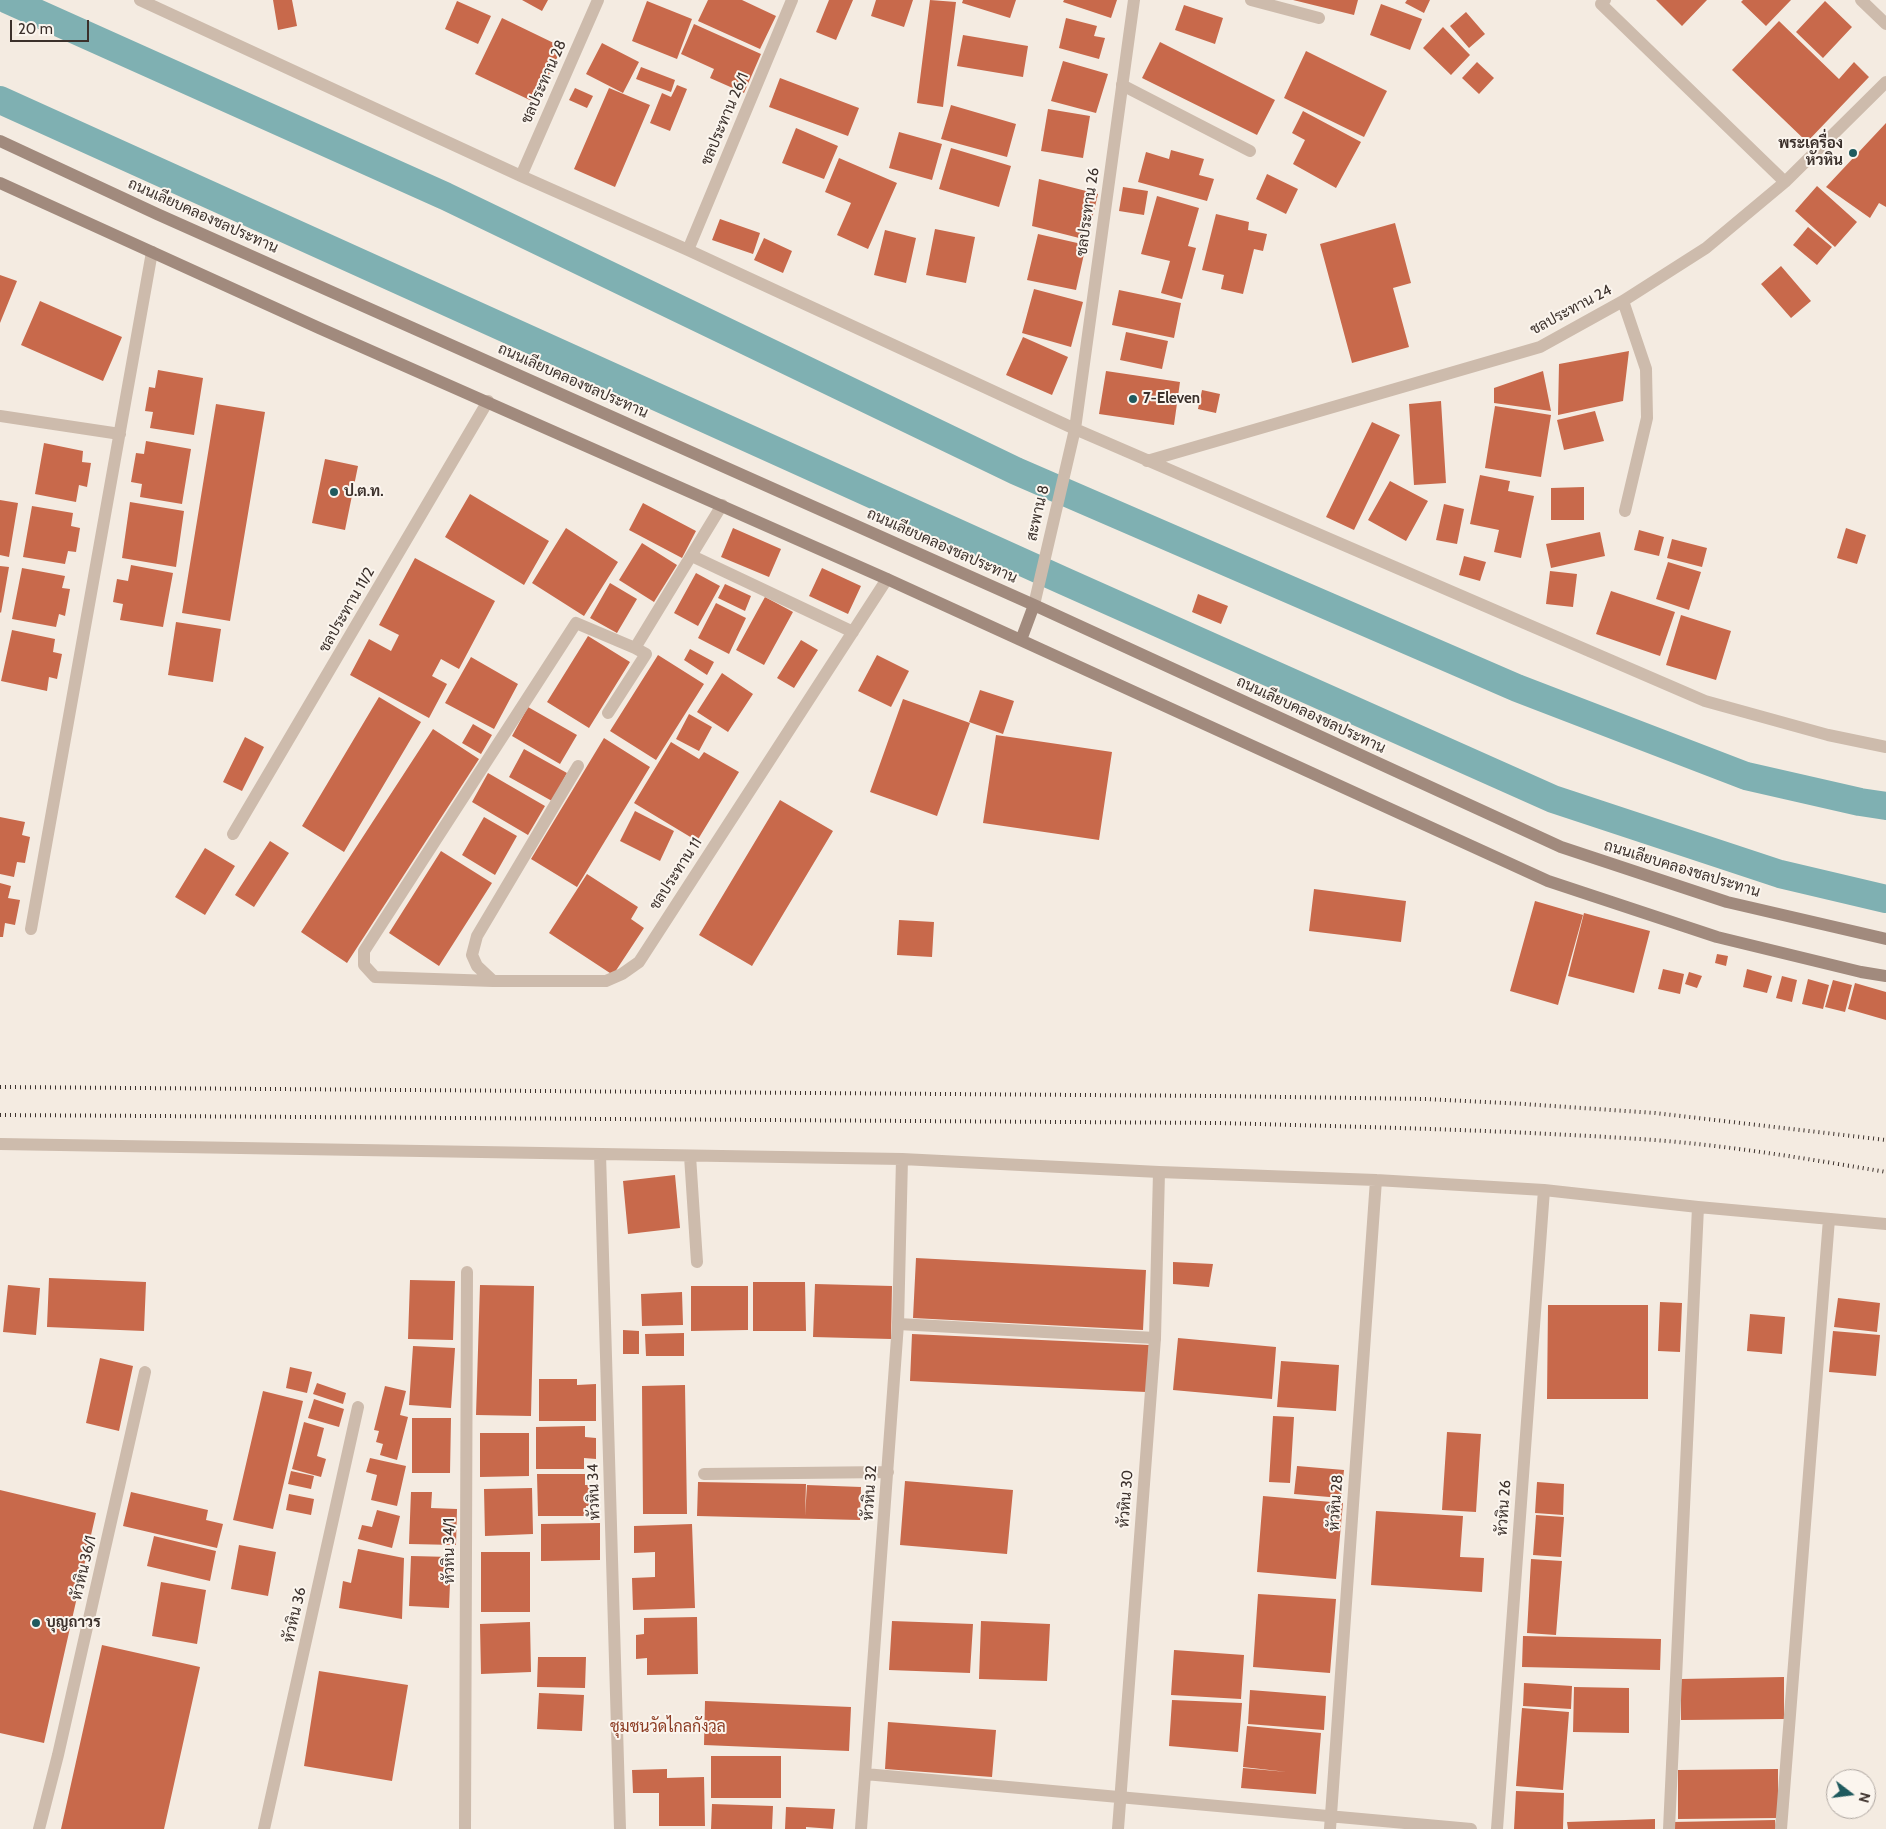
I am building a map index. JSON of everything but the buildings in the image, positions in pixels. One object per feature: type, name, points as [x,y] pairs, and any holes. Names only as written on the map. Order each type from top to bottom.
[{"type":"street","points":[[140,0],[521,176],[688,250],[1074,429],[1705,701],[1828,735],[1886,747]]},
{"type":"street","name":"ชลประทาน 28","points":[[521,176],[598,0]]},
{"type":"street","name":"ชลประทาน 26/1","points":[[688,250],[792,0]]},
{"type":"street","name":"ชลประทาน 26","points":[[1074,429],[1134,0]]},
{"type":"street","points":[[1251,0],[1319,18]]},
{"type":"street","points":[[1605,0],[1601,4],[1785,182]]},
{"type":"street","points":[[1861,0],[1886,24]]},
{"type":"street","name":"ชลประทาน 24","points":[[1147,461],[1540,347],[1623,302],[1706,248],[1785,182],[1886,82]]},
{"type":"street","points":[[1122,85],[1250,151]]},
{"type":"street","name":"ถนนเลียบคลองชลประทาน","points":[[0,141],[166,218],[1034,605],[1561,848],[1727,902],[1886,939]]},
{"type":"street","points":[[0,183],[887,579],[1548,882],[1717,937],[1861,972],[1886,976]]},
{"type":"street","points":[[31,930],[152,252]]},
{"type":"street","points":[[1623,302],[1646,369],[1647,418],[1625,511]]},
{"type":"street","name":"ชลประทาน 11/2","points":[[233,834],[488,402]]},
{"type":"street","points":[[0,416],[120,434]]},
{"type":"street","name":"สะพาน 8","points":[[1034,605],[1074,429]]},
{"type":"street","points":[[608,712],[646,654],[635,648],[722,505]]},
{"type":"street","points":[[692,556],[853,632]]},
{"type":"street","name":"ชลประทาน 11","points":[[635,648],[576,623],[364,951],[364,965],[375,977],[493,981],[606,981],[622,974],[639,962],[887,579]]},
{"type":"street","points":[[1021,640],[1034,605]]},
{"type":"street","points":[[493,981],[477,966],[472,955],[477,936],[578,766]]},
{"type":"street","points":[[0,1144],[902,1159],[1159,1172],[1376,1180],[1544,1190],[1698,1207],[1886,1224]]},
{"type":"street","name":"หัวหิน 34","points":[[600,1154],[620,1829]]},
{"type":"street","points":[[690,1156],[697,1262]]},
{"type":"street","name":"หัวหิน 32","points":[[861,1829],[898,1324],[902,1159]]},
{"type":"street","name":"หัวหิน 30","points":[[1118,1829],[1155,1338],[1159,1172]]},
{"type":"street","name":"หัวหิน 28","points":[[1330,1829],[1376,1180]]},
{"type":"street","name":"หัวหิน 26","points":[[1497,1829],[1544,1190]]},
{"type":"street","points":[[1669,1829],[1698,1207]]},
{"type":"street","points":[[1781,1829],[1829,1219]]},
{"type":"street","name":"หัวหิน 34/1","points":[[465,1829],[467,1272]]},
{"type":"street","points":[[898,1324],[1155,1338]]},
{"type":"street","name":"หัวหิน 36/1","points":[[39,1829],[145,1372]]},
{"type":"street","name":"หัวหิน 36","points":[[264,1829],[358,1408]]},
{"type":"street","points":[[704,1474],[888,1472]]},
{"type":"street","points":[[865,1774],[1471,1829]]},
{"type":"waterway","points":[[8,0],[445,196],[1016,471],[1517,688],[1746,776],[1860,802],[1886,806]]},
{"type":"waterway","points":[[0,100],[1064,581],[1553,799],[1780,874],[1886,899]]},
{"type":"railway","points":[[0,1087],[1426,1099],[1655,1113],[1886,1140]]},
{"type":"railway","points":[[0,1115],[1220,1123],[1546,1134],[1654,1140],[1770,1153],[1886,1172]]},
{"type":"place","name":"พระเครื่อง หัวหิน","points":[[1853,153]]},
{"type":"place","name":"7-Eleven","points":[[1133,399]]},
{"type":"place","name":"ป.ต.ท.","points":[[334,492]]},
{"type":"place","name":"บุญถาวร","points":[[36,1623]]},
{"type":"district","name":"ชุมชนวัดไกลกังวล","points":[[668,1727]]}]
